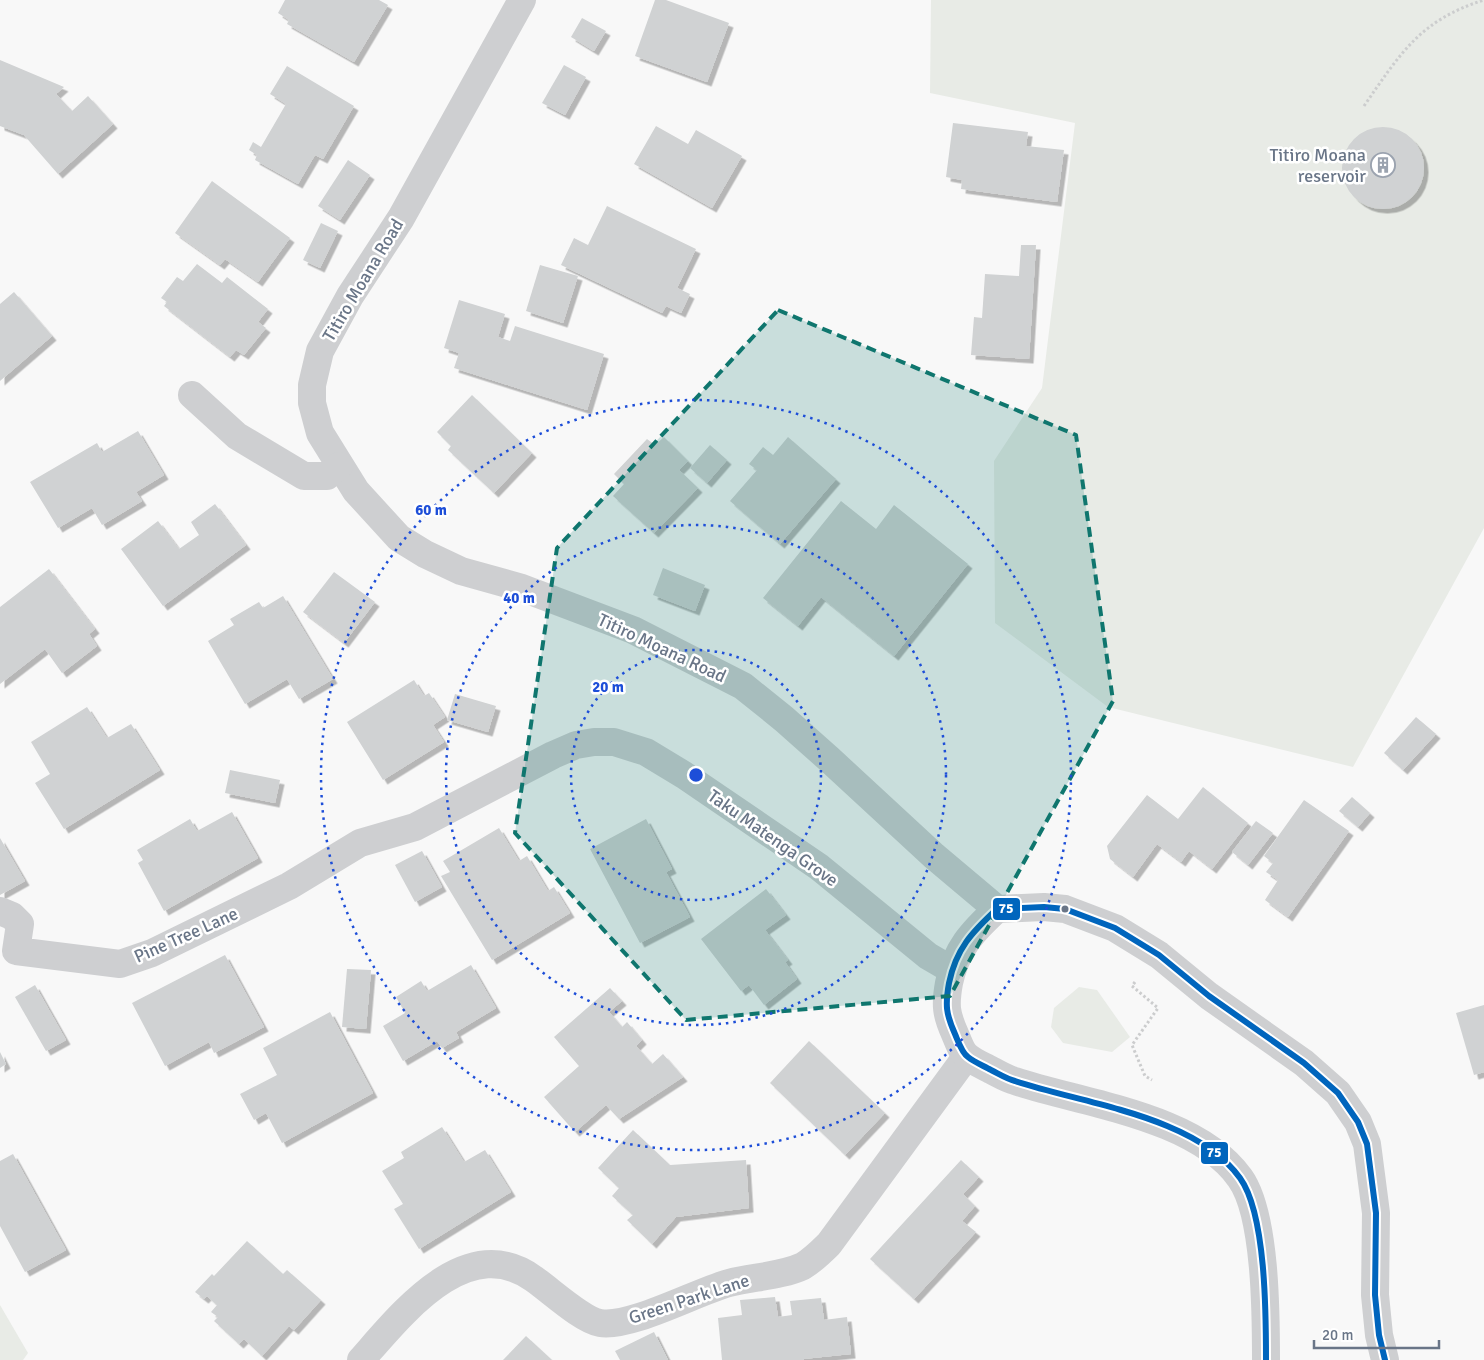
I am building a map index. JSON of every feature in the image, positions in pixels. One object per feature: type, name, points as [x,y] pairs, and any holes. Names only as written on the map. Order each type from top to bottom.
[{"type":"street","name":"Titiro Moana Road","points":[[522,0],[401,218],[350,296],[320,351],[312,385],[312,403],[320,433],[356,491],[399,538],[425,554],[460,571],[522,588],[633,630],[743,686],[784,719],[934,856],[997,909]]},
{"type":"street","points":[[192,395],[237,436],[304,476],[327,476],[339,466]]},
{"type":"street","name":"Taku Matenga Grove","points":[[360,843],[415,827],[553,755],[576,745],[594,742],[614,742],[646,752],[684,775],[819,867],[928,956],[952,970]]},
{"type":"street","name":"Pine Tree Lane","points":[[0,911],[12,916],[20,924],[16,951],[120,964],[152,953],[289,886],[360,843]]},
{"type":"street","points":[[1266,1360],[1262,1257],[1253,1204],[1241,1179],[1220,1156],[1190,1136],[1116,1110],[1013,1081],[966,1057],[951,1025],[945,1003],[952,970],[958,953],[969,938],[997,909],[1044,907],[1065,909],[1115,928],[1159,955],[1209,996],[1304,1063],[1338,1093],[1358,1122],[1368,1144],[1376,1213],[1375,1295],[1378,1335],[1386,1360]]},
{"type":"street","name":"Green Park Lane","points":[[361,1360],[418,1297],[438,1282],[475,1266],[502,1265],[514,1268],[527,1274],[586,1317],[610,1324],[639,1316],[728,1283],[803,1266],[829,1244],[966,1057]]},
{"type":"path","points":[[1364,106],[1392,66],[1425,29],[1443,16],[1484,0]]},
{"type":"path","points":[[1153,1080],[1145,1076],[1132,1045],[1158,1008],[1132,986],[1159,955]]},
{"type":"highlighted area","points":[[778,310],[1076,435],[1113,701],[950,996],[686,1020],[515,833],[557,548]]},
{"type":"shaded area","points":[[931,0],[1484,0],[1484,528],[1353,767],[1108,707],[995,623],[994,461],[1042,388],[1075,123],[930,93]]},
{"type":"shaded area","points":[[1079,987],[1097,990],[1130,1037],[1112,1052],[1063,1043],[1051,1027],[1054,1008]]},
{"type":"shaded area","points":[[0,1305],[28,1353],[23,1360],[0,1360]]},
{"type":"building","points":[[285,0],[379,0],[388,5],[354,62],[287,24],[289,20],[278,13]]},
{"type":"building","points":[[655,0],[666,0],[729,23],[707,82],[635,56]]},
{"type":"building","points":[[582,18],[606,31],[594,51],[571,37]]},
{"type":"building","points":[[0,60],[64,87],[56,94],[72,111],[88,96],[113,124],[58,174],[24,135],[0,126]]},
{"type":"building","points":[[564,65],[586,77],[565,115],[542,103]]},
{"type":"building","points":[[287,66],[354,106],[323,159],[315,155],[298,184],[255,160],[257,155],[249,150],[253,142],[261,147],[286,104],[270,94]]},
{"type":"building","points":[[953,123],[1028,132],[1026,146],[1064,150],[1057,202],[961,189],[962,180],[946,177]]},
{"type":"building","points":[[656,126],[688,144],[696,130],[742,156],[712,208],[634,164]]},
{"type":"building","name":"Titiro Moana reservoir","points":[[1375,127],[1391,127],[1406,134],[1417,145],[1424,160],[1421,184],[1412,197],[1391,209],[1375,209],[1360,202],[1349,191],[1342,176],[1342,160],[1349,145],[1360,134]]},
{"type":"building","points":[[348,160],[370,175],[340,220],[318,206]]},
{"type":"building","points":[[212,181],[290,238],[258,282],[225,259],[220,265],[175,233]]},
{"type":"building","points":[[607,206],[696,249],[677,288],[690,294],[681,313],[666,306],[662,313],[561,265],[574,238],[588,245]]},
{"type":"building","points":[[321,223],[338,231],[320,268],[303,260]]},
{"type":"building","points":[[1021,245],[1036,245],[1029,359],[971,355],[974,317],[982,318],[985,274],[1019,276]]},
{"type":"building","points":[[197,264],[222,283],[227,277],[268,309],[258,322],[266,328],[244,355],[236,350],[230,357],[164,306],[167,302],[161,298],[177,277],[183,281]]},
{"type":"building","points":[[540,265],[578,276],[563,323],[526,311]]},
{"type":"building","points":[[14,292],[52,336],[0,381],[0,304]]},
{"type":"building","points":[[459,300],[505,314],[498,337],[510,341],[515,326],[604,354],[587,410],[454,368],[459,353],[444,348]]},
{"type":"building","points":[[472,395],[532,453],[494,493],[448,450],[451,446],[437,432]]},
{"type":"building","points":[[138,431],[164,475],[136,492],[142,501],[102,525],[92,508],[58,528],[30,482],[97,443],[102,452]]},
{"type":"building","points":[[664,437],[688,461],[679,470],[698,488],[654,533],[613,496],[624,484],[614,474],[647,439],[655,445]]},
{"type":"building","points":[[788,437],[836,479],[780,544],[730,501],[757,470],[749,464],[763,447],[773,455]]},
{"type":"building","points":[[710,445],[727,460],[707,483],[690,468]]},
{"type":"building","points":[[841,501],[876,529],[894,505],[968,564],[894,656],[821,597],[798,626],[763,598]]},
{"type":"building","points":[[215,504],[246,545],[163,606],[121,549],[158,521],[179,549],[199,535],[191,522]]},
{"type":"building","points":[[663,568],[705,585],[695,611],[653,595]]},
{"type":"building","points":[[49,569],[95,629],[89,634],[97,646],[62,673],[45,649],[0,684],[0,607]]},
{"type":"building","points":[[334,572],[375,602],[344,643],[303,612]]},
{"type":"building","points":[[283,596],[333,679],[299,699],[287,679],[245,704],[208,641],[234,625],[230,619],[259,602],[263,608]]},
{"type":"building","points":[[414,680],[424,696],[429,693],[445,717],[433,725],[444,742],[383,780],[347,722]]},
{"type":"building","points":[[455,694],[496,706],[488,732],[447,720]]},
{"type":"building","points":[[87,707],[107,738],[131,724],[160,770],[64,829],[35,783],[50,774],[31,742]]},
{"type":"building","points":[[1416,717],[1436,734],[1403,770],[1384,753]]},
{"type":"building","points":[[230,770],[280,780],[275,803],[225,793]]},
{"type":"building","points":[[1203,787],[1248,823],[1212,869],[1189,851],[1181,862],[1157,844],[1133,877],[1110,859],[1107,846],[1147,795],[1178,819]]},
{"type":"building","points":[[1352,797],[1370,813],[1358,827],[1339,811]]},
{"type":"building","points":[[1304,800],[1349,831],[1288,917],[1265,900],[1278,880],[1266,872],[1273,863],[1264,856]]},
{"type":"building","points":[[232,812],[258,858],[164,911],[138,863],[143,860],[137,850],[190,819],[197,831]]},
{"type":"building","points":[[646,819],[672,869],[666,872],[690,917],[640,943],[590,849]]},
{"type":"building","points":[[1256,821],[1273,833],[1248,865],[1232,852]]},
{"type":"building","points":[[499,828],[519,861],[527,856],[548,891],[554,887],[570,913],[492,960],[441,876],[450,872],[443,861]]},
{"type":"building","points":[[0,838],[25,881],[0,895]]},
{"type":"building","points":[[422,851],[442,887],[415,902],[395,865]]},
{"type":"building","points":[[766,889],[786,915],[765,930],[788,960],[785,962],[797,979],[764,1005],[749,985],[741,991],[701,939]]},
{"type":"building","points":[[225,955],[264,1027],[214,1053],[209,1042],[165,1066],[132,1003]]},
{"type":"building","points":[[471,965],[496,1008],[456,1032],[459,1038],[442,1048],[437,1041],[403,1061],[383,1026],[405,1013],[396,997],[421,981],[427,991]]},
{"type":"building","points":[[347,969],[371,970],[366,1029],[342,1027]]},
{"type":"building","points":[[35,985],[66,1040],[46,1051],[15,997]]},
{"type":"building","points":[[610,988],[622,1001],[609,1012],[622,1027],[627,1022],[642,1040],[636,1046],[652,1064],[663,1054],[683,1077],[619,1119],[606,1105],[575,1132],[544,1097],[579,1066],[554,1037]]},
{"type":"building","points":[[1484,1005],[1484,1072],[1474,1075],[1456,1013]]},
{"type":"building","points":[[330,1012],[373,1093],[282,1143],[266,1113],[254,1120],[240,1094],[277,1075],[263,1048]]},
{"type":"building","points":[[809,1041],[885,1113],[845,1155],[770,1083]]},
{"type":"building","points":[[0,1052],[6,1064],[0,1068]]},
{"type":"building","points":[[442,1127],[464,1162],[485,1150],[511,1192],[419,1249],[394,1209],[403,1204],[382,1171],[404,1158],[401,1152]]},
{"type":"building","points":[[633,1130],[670,1165],[746,1160],[749,1208],[676,1217],[652,1244],[627,1220],[633,1215],[612,1196],[619,1188],[598,1168]]},
{"type":"building","points":[[13,1154],[66,1250],[25,1272],[0,1226],[0,1161]]},
{"type":"building","points":[[961,1160],[979,1177],[963,1194],[975,1206],[962,1221],[976,1232],[914,1299],[870,1259]]},
{"type":"building","points":[[247,1241],[283,1274],[287,1270],[321,1300],[294,1330],[289,1326],[262,1356],[244,1339],[239,1344],[214,1321],[218,1317],[211,1312],[217,1305],[207,1296],[204,1299],[195,1292],[212,1274],[214,1276]]},
{"type":"building","points":[[775,1297],[778,1317],[792,1315],[790,1301],[821,1298],[824,1320],[847,1317],[851,1354],[804,1360],[722,1360],[718,1318],[742,1315],[740,1300]]},
{"type":"building","points":[[654,1332],[668,1360],[620,1360],[615,1351]]},
{"type":"building","points":[[526,1336],[552,1360],[503,1360]]},
{"type":"transit line","name":"75","points":[[1266,1360],[1265,1292],[1260,1240],[1255,1215],[1249,1194],[1240,1178],[1221,1157],[1196,1140],[1168,1126],[1105,1105],[1009,1079],[973,1061],[962,1050],[948,1015],[947,997],[949,983],[956,960],[966,942],[997,909],[1044,907],[1065,909],[1115,928],[1159,955],[1209,996],[1304,1063],[1338,1093],[1358,1122],[1367,1144],[1376,1213],[1375,1295],[1379,1335],[1385,1360]]},
{"type":"place","name":"Titiro Moana reservoir","points":[[1383,165]]}]
